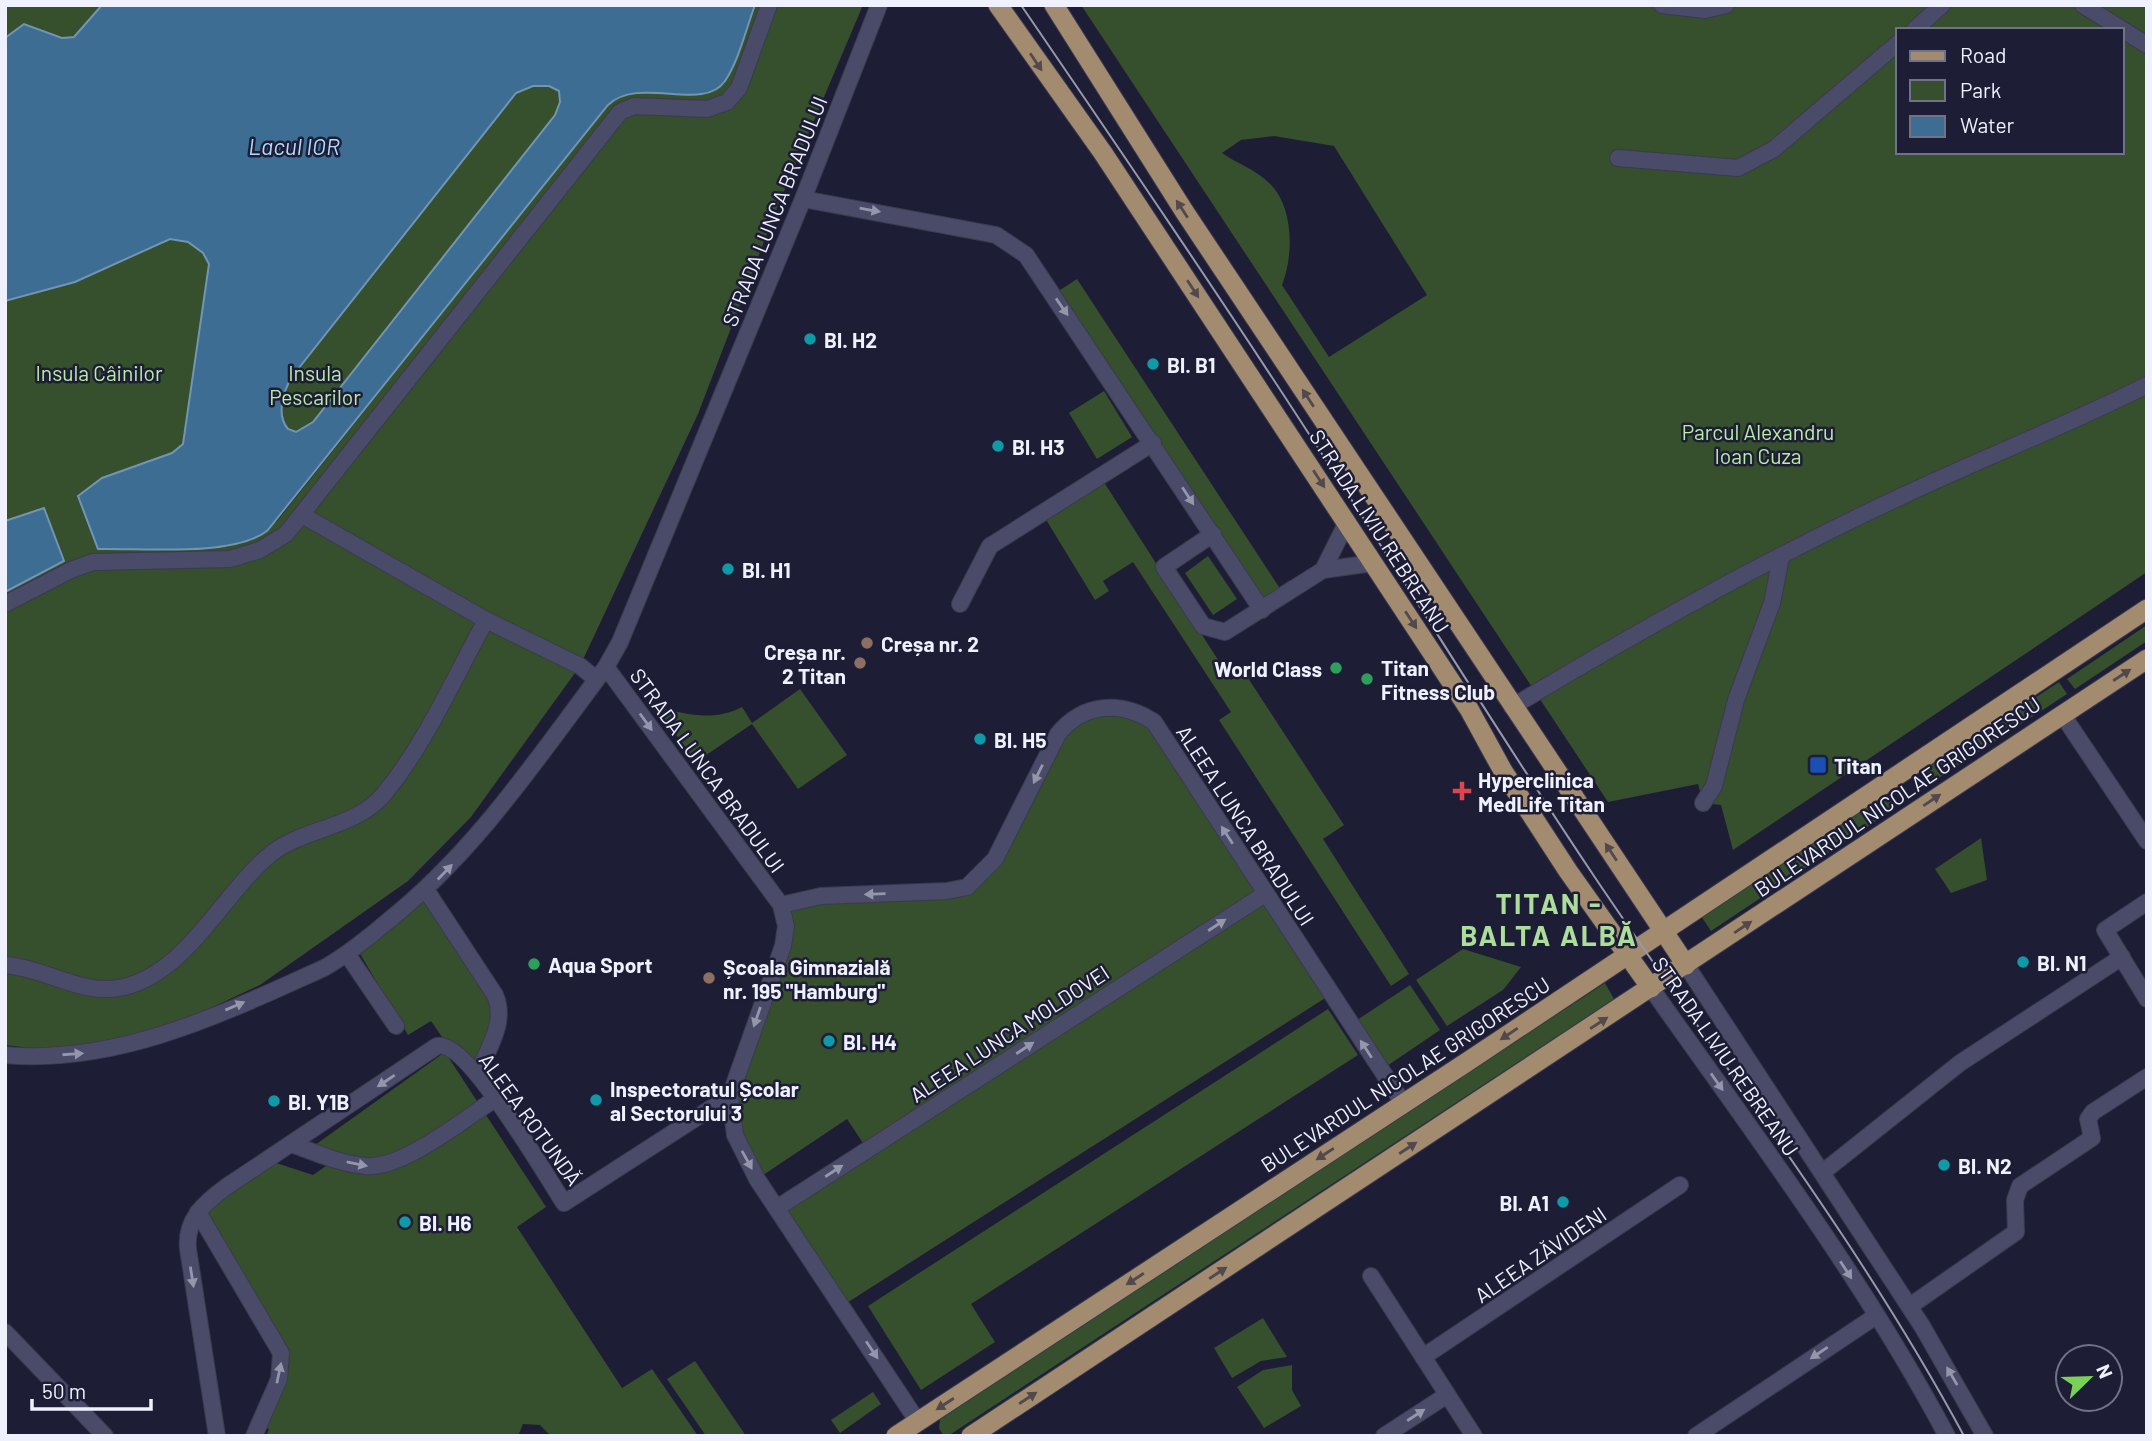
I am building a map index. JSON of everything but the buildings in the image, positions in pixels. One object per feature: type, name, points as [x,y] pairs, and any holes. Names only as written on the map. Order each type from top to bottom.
[{"type":"main road","name":"STRADA LIVIU REBREANU","points":[[998,5],[1067,107],[1103,153],[1474,717],[1503,771],[1651,988]]},
{"type":"main road","name":"STRADA LIVIU REBREANU","points":[[1054,5],[1160,175],[1686,965]]},
{"type":"main road","name":"BULEVARDUL NICOLAE GRIGORESCU","points":[[896,1436],[923,1429],[1662,930],[2147,609]]},
{"type":"main road","name":"BULEVARDUL NICOLAE GRIGORESCU","points":[[971,1436],[2147,659]]},
{"type":"street","points":[[5,604],[71,570],[93,562],[209,561],[246,555],[286,534],[620,112],[634,106],[699,110],[727,102],[738,88],[769,5]]},
{"type":"street","name":"STRADA LUNCA BRADULUI","points":[[879,5],[803,199],[630,621],[601,673],[781,905],[786,926],[783,946],[730,1096],[735,1135],[777,1208],[923,1429]]},
{"type":"street","points":[[1662,5],[1705,10],[1726,5]]},
{"type":"street","points":[[1916,28],[1942,5]]},
{"type":"street","points":[[2083,5],[2120,28]]},
{"type":"street","points":[[2124,31],[2147,45]]},
{"type":"street","points":[[1618,158],[1738,168],[1774,149],[1896,45]]},
{"type":"street","points":[[803,199],[972,229],[996,235],[1017,246],[1074,324],[1262,610]]},
{"type":"street","points":[[1512,706],[1683,607],[1900,496],[2078,420],[2147,385]]},
{"type":"street","points":[[960,604],[990,546],[1153,443]]},
{"type":"street","points":[[5,1055],[91,1053],[172,1033],[315,972],[346,954],[426,890],[498,811],[601,673],[580,666],[485,620],[302,515]]},
{"type":"street","points":[[1323,570],[1347,522]]},
{"type":"street","points":[[1213,534],[1164,567],[1203,626],[1225,632],[1323,570],[1373,563]]},
{"type":"street","points":[[1703,803],[1714,786],[1736,700],[1772,603],[1781,557]]},
{"type":"street","points":[[5,965],[73,984],[109,990],[128,986],[174,960],[246,878],[272,853],[292,839],[365,812],[383,795],[418,743],[485,620]]},
{"type":"street","name":"ALEEA LUNCA BRADULUI","points":[[781,905],[821,896],[947,891],[967,887],[995,859],[1058,734],[1077,715],[1102,708],[1139,712],[1154,722],[1403,1104]]},
{"type":"street","points":[[2062,714],[2147,841]]},
{"type":"street","points":[[426,890],[495,995],[500,1009],[498,1024],[478,1073]]},
{"type":"street","name":"ALEEA LUNCA MOLDOVEI","points":[[777,1208],[1265,894]]},
{"type":"street","points":[[2147,902],[2105,930],[2147,999]]},
{"type":"street","points":[[346,954],[396,1026]]},
{"type":"street","points":[[1823,1172],[1960,1063],[2122,957]]},
{"type":"street","name":"STRADA LIVIU REBREANU","points":[[1686,965],[1910,1306],[1985,1436]]},
{"type":"street","name":"STRADA LIVIU REBREANU","points":[[1651,988],[1876,1315],[1947,1436]]},
{"type":"street","name":"ALEEA ROTUNDĂ","points":[[198,1212],[210,1198],[443,1044],[478,1073],[565,1203],[730,1096]]},
{"type":"street","points":[[1910,1306],[2017,1233],[2015,1200],[2020,1186],[2092,1138],[2088,1118],[2093,1112],[2147,1077]]},
{"type":"street","points":[[292,1144],[354,1165],[378,1166],[408,1154],[495,1099]]},
{"type":"street","name":"ALEEA ZĂVIDENI","points":[[1423,1357],[1681,1185]]},
{"type":"street","points":[[217,1436],[187,1240],[188,1229],[198,1212],[281,1353],[279,1379],[254,1436]]},
{"type":"street","points":[[1371,1276],[1475,1436]]},
{"type":"street","points":[[1696,1436],[1876,1315]]},
{"type":"street","points":[[5,1332],[105,1436]]},
{"type":"street","points":[[1384,1436],[1447,1395]]},
{"type":"green space","points":[[5,5],[102,5],[79,34],[68,39],[24,24],[5,38]]},
{"type":"green space","name":"Insula Câinilor","points":[[755,5],[863,5],[777,208],[698,414],[580,666],[471,817],[408,881],[260,985],[149,1037],[47,1050],[5,1045],[5,592],[64,561],[44,508],[5,521],[5,301],[75,282],[170,239],[183,240],[195,246],[204,256],[209,268],[183,444],[172,453],[94,486],[78,496],[218,547],[252,540],[277,521],[608,105],[624,94],[733,64]]},
{"type":"green space","name":"Parcul Alexandru Ioan Cuza","points":[[1081,5],[2147,5],[2147,572],[1733,850],[1721,805],[1703,803],[1698,784],[1608,802]],"holes":[[[1274,136],[1334,146],[1427,295],[1329,357],[1282,285],[1290,245],[1287,217],[1277,192],[1263,177],[1222,153],[1241,140]]]},
{"type":"green space","name":"Insula Pescarilor","points":[[533,86],[549,86],[559,91],[560,102],[555,115],[313,422],[296,432],[288,429],[282,411],[283,397],[291,378],[516,93]]},
{"type":"green space","points":[[1077,279],[1279,587],[1290,580],[1293,584],[1263,603],[1057,292]]},
{"type":"green space","points":[[1104,391],[1132,437],[1097,459],[1069,413]]},
{"type":"green space","points":[[1100,476],[1231,680],[1244,672],[1344,825],[1323,839],[1409,974],[1391,986],[1219,720],[1231,712],[1133,562],[1103,581],[1109,591],[1095,600],[1042,513]]},
{"type":"green space","points":[[1208,556],[1237,599],[1213,615],[1185,573]]},
{"type":"green space","points":[[2147,625],[2147,641],[2075,689],[2067,679]]},
{"type":"green space","points":[[2059,682],[2067,694],[1934,781],[1927,781],[1923,775],[1926,769]]},
{"type":"green space","points":[[800,689],[847,755],[798,789],[752,724],[696,762],[656,707],[710,715],[731,712],[742,707],[752,723]]},
{"type":"green space","points":[[1139,712],[1330,995],[842,1306],[777,1208],[867,1149],[847,1119],[757,1179],[730,1118],[783,946],[781,905],[976,881],[1077,715]]},
{"type":"green space","points":[[1881,796],[1889,797],[1893,803],[1891,811],[1711,931],[1701,916]]},
{"type":"green space","points":[[1981,838],[1987,880],[1951,893],[1935,869]]},
{"type":"green space","points":[[426,890],[498,1002],[478,1073],[449,1047],[431,1021],[408,1035],[356,947]]},
{"type":"green space","points":[[1463,949],[1521,967],[1503,990],[1447,1026],[1416,980]]},
{"type":"green space","points":[[1605,983],[1614,999],[951,1434],[943,1435],[939,1428],[940,1419]]},
{"type":"green space","points":[[1410,985],[1440,1030],[1387,1066],[1357,1020]]},
{"type":"green space","points":[[1328,1009],[1358,1055],[971,1304],[995,1342],[921,1390],[868,1306]]},
{"type":"green space","points":[[445,1052],[546,1207],[517,1227],[622,1388],[652,1369],[698,1436],[551,1436],[540,1425],[523,1424],[518,1436],[266,1436],[269,1429],[259,1425],[281,1370],[204,1204],[267,1160],[313,1175],[336,1159],[308,1150]]},
{"type":"green space","points":[[1263,1318],[1287,1357],[1261,1361],[1232,1378],[1214,1348]]},
{"type":"green space","points":[[695,1361],[746,1436],[706,1436],[667,1379]]},
{"type":"green space","points":[[1292,1365],[1292,1390],[1301,1406],[1264,1428],[1237,1387],[1263,1370]]},
{"type":"green space","points":[[873,1392],[881,1404],[840,1433],[831,1420]]},
{"type":"water","name":"Lacul IOR","points":[[102,5],[755,5],[734,64],[725,81],[715,90],[686,95],[636,93],[621,97],[608,105],[267,531],[232,545],[210,548],[98,549],[78,496],[102,478],[172,453],[183,444],[209,264],[203,253],[188,242],[170,239],[75,282],[5,301],[5,38],[24,24],[62,38],[74,37]],"holes":[[[533,86],[549,86],[559,91],[560,102],[555,115],[313,422],[296,432],[288,429],[282,411],[283,397],[291,378],[516,93]]]},
{"type":"water","points":[[44,508],[64,561],[5,592],[5,521]]},
{"type":"tram line","points":[[1021,5],[1274,380],[1594,876],[1833,1221],[1923,1363],[1964,1436]]},
{"type":"place","name":"Bl. H2","points":[[810,339]]},
{"type":"place","name":"Bl. B1","points":[[1153,364]]},
{"type":"place","name":"Bl. H3","points":[[998,446]]},
{"type":"place","name":"Bl. H1","points":[[728,569]]},
{"type":"place","name":"Creșa nr. 2","points":[[867,643]]},
{"type":"place","name":"Creșa nr. 2 Titan","points":[[860,663]]},
{"type":"place","name":"World Class","points":[[1336,668]]},
{"type":"place","name":"Titan Fitness Club","points":[[1367,679]]},
{"type":"place","name":"Bl. H5","points":[[980,739]]},
{"type":"place","name":"Titan","points":[[1818,765]]},
{"type":"place","name":"Hyperclinica MedLife Titan","points":[[1462,791]]},
{"type":"place","name":"Bl. N1","points":[[2023,962]]},
{"type":"place","name":"Aqua Sport","points":[[534,964]]},
{"type":"place","name":"Școala Gimnazială nr. 195 \"Hamburg\"","points":[[709,978]]},
{"type":"place","name":"Bl. H4","points":[[829,1041]]},
{"type":"place","name":"Inspectoratul Școlar al Sectorului 3","points":[[596,1100]]},
{"type":"place","name":"Bl. Y1B","points":[[274,1101]]},
{"type":"place","name":"Bl. N2","points":[[1944,1165]]},
{"type":"place","name":"Bl. A1","points":[[1563,1202]]},
{"type":"place","name":"Bl. H6","points":[[405,1222]]},
{"type":"district","name":"TITAN - BALTA ALBĂ","points":[[1549,919]]}]
